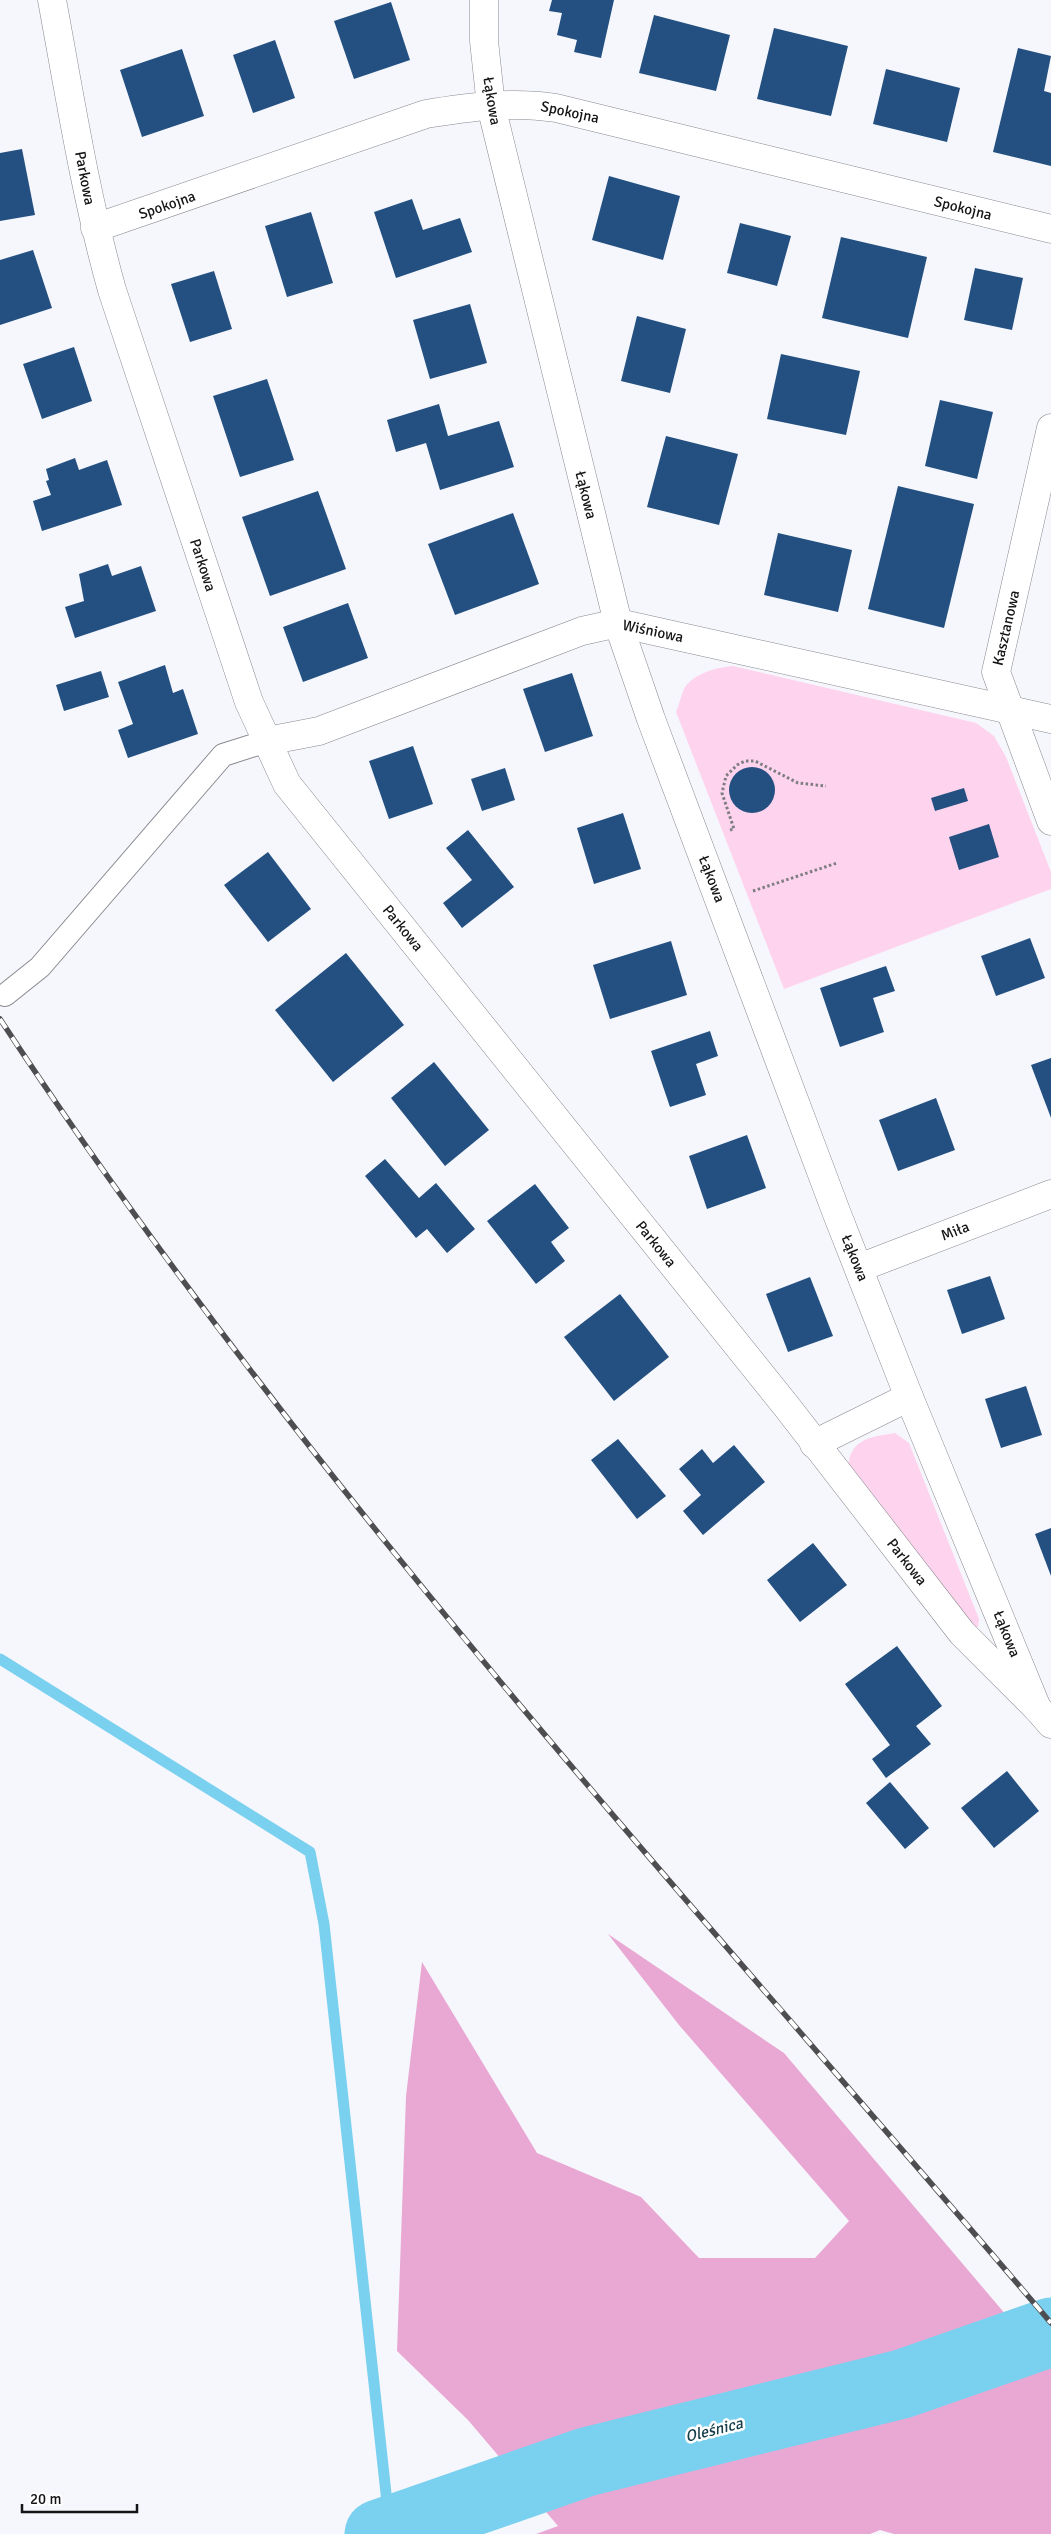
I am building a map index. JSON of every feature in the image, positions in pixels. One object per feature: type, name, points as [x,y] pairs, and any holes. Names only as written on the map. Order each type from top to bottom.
[{"type":"street","name":"Parkowa","points":[[52,0],[95,228],[112,290],[249,702],[287,784],[814,1444],[962,1633],[1044,1716]]},
{"type":"street","name":"Łąkowa","points":[[484,0],[484,40],[491,106],[618,623],[651,719],[909,1397],[1044,1716]]},
{"type":"street","name":"Spokojna","points":[[95,228],[426,114],[528,103],[556,108],[1051,229]]},
{"type":"street","name":"Kasztanowa","points":[[1051,428],[996,672],[1007,709],[1051,821]]},
{"type":"street","name":"Wiśniowa","points":[[268,741],[319,731],[582,631],[618,623],[1051,719]]},
{"type":"street","name":"Miła","points":[[859,1268],[1051,1194]]},
{"type":"street","points":[[814,1444],[909,1397]]},
{"type":"lane","points":[[5,995],[40,967],[223,755],[268,741]]},
{"type":"path","points":[[725,832],[734,829],[722,793],[723,784],[731,770],[745,761],[755,761],[798,783],[826,786]]},
{"type":"path","points":[[748,892],[838,863]]},
{"type":"shaded area","points":[[733,666],[976,723],[994,736],[1006,757],[1051,872],[1051,889],[784,989],[676,712],[684,689],[693,679],[713,670]]},
{"type":"shaded area","points":[[895,1433],[909,1443],[979,1619],[978,1627],[973,1626],[848,1469],[852,1451],[862,1441]]},
{"type":"shaded area","points":[[608,1934],[784,2053],[1051,2368],[1051,2534],[894,2534],[880,2530],[870,2534],[536,2534],[558,2526],[468,2420],[397,2351],[406,2096],[422,1962],[537,2153],[641,2197],[699,2258],[815,2258],[849,2221],[679,2025]]},
{"type":"building","points":[[552,0],[614,0],[601,58],[574,52],[577,40],[557,35],[562,13],[549,11]]},
{"type":"building","points":[[391,2],[410,60],[354,79],[334,21]]},
{"type":"building","points":[[654,15],[730,35],[716,91],[639,73]]},
{"type":"building","points":[[774,28],[848,46],[831,116],[757,99]]},
{"type":"building","points":[[275,40],[295,98],[253,113],[233,55]]},
{"type":"building","points":[[1018,48],[1051,56],[1044,91],[1051,93],[1051,166],[993,152]]},
{"type":"building","points":[[182,49],[204,116],[142,137],[120,70]]},
{"type":"building","points":[[886,69],[960,88],[947,142],[873,124]]},
{"type":"building","points":[[22,149],[35,215],[0,221],[0,153]]},
{"type":"building","points":[[609,176],[680,196],[663,260],[592,240]]},
{"type":"building","points":[[412,199],[423,230],[460,218],[472,252],[396,278],[374,212]]},
{"type":"building","points":[[311,212],[333,283],[287,297],[265,226]]},
{"type":"building","points":[[740,223],[791,236],[777,286],[727,273]]},
{"type":"building","points":[[841,237],[927,257],[908,338],[822,318]]},
{"type":"building","points":[[33,250],[52,308],[0,325],[0,260]]},
{"type":"building","points":[[975,268],[1023,278],[1012,330],[964,320]]},
{"type":"building","points":[[214,271],[232,329],[190,342],[171,284]]},
{"type":"building","points":[[470,304],[487,363],[430,379],[413,320]]},
{"type":"building","points":[[637,316],[686,329],[670,393],[621,381]]},
{"type":"building","points":[[74,347],[92,401],[42,419],[23,364]]},
{"type":"building","points":[[781,354],[860,371],[846,435],[767,419]]},
{"type":"building","points":[[267,379],[294,460],[240,477],[213,396]]},
{"type":"building","points":[[940,400],[993,412],[977,479],[925,466]]},
{"type":"building","points":[[439,404],[448,436],[499,421],[514,467],[440,490],[426,443],[396,452],[387,420]]},
{"type":"building","points":[[666,436],[738,454],[719,525],[647,507]]},
{"type":"building","points":[[75,458],[79,470],[107,460],[122,505],[42,531],[33,501],[51,495],[46,481],[49,480],[46,469]]},
{"type":"building","points":[[898,486],[974,504],[944,628],[868,609]]},
{"type":"building","points":[[318,491],[346,569],[270,596],[242,517]]},
{"type":"building","points":[[513,513],[539,584],[455,615],[428,544]]},
{"type":"building","points":[[778,533],[852,550],[838,612],[764,595]]},
{"type":"building","points":[[108,564],[112,576],[141,566],[156,611],[75,638],[65,607],[84,601],[79,574]]},
{"type":"building","points":[[348,603],[368,658],[303,682],[283,627]]},
{"type":"building","points":[[165,665],[173,693],[183,689],[198,734],[128,758],[118,730],[133,724],[118,682]]},
{"type":"building","points":[[101,671],[109,697],[64,711],[56,685]]},
{"type":"building","points":[[572,673],[593,736],[545,752],[523,689]]},
{"type":"building","points":[[413,746],[433,804],[389,819],[369,761]]},
{"type":"building","points":[[757,767],[769,773],[774,781],[774,799],[769,807],[761,812],[747,813],[735,807],[730,799],[729,785],[735,773],[743,768]]},
{"type":"building","points":[[505,768],[515,800],[482,811],[471,779]]},
{"type":"building","points":[[964,788],[968,801],[935,811],[931,798]]},
{"type":"building","points":[[623,813],[641,869],[594,884],[577,828]]},
{"type":"building","points":[[989,824],[999,857],[959,870],[949,837]]},
{"type":"building","points":[[468,830],[514,887],[462,928],[443,903],[472,880],[446,848]]},
{"type":"building","points":[[268,852],[311,909],[268,942],[224,885]]},
{"type":"building","points":[[1030,938],[1045,978],[996,996],[981,956]]},
{"type":"building","points":[[671,941],[687,995],[610,1019],[593,965]]},
{"type":"building","points":[[346,953],[404,1025],[333,1082],[275,1010]]},
{"type":"building","points":[[886,966],[895,991],[873,998],[884,1032],[840,1047],[820,988]]},
{"type":"building","points":[[710,1031],[718,1056],[696,1064],[706,1095],[670,1107],[651,1051]]},
{"type":"building","points":[[1051,1058],[1051,1118],[1031,1065]]},
{"type":"building","points":[[434,1062],[489,1130],[445,1166],[391,1098]]},
{"type":"building","points":[[936,1098],[955,1150],[898,1171],[879,1120]]},
{"type":"building","points":[[747,1135],[766,1188],[707,1209],[689,1156]]},
{"type":"building","points":[[385,1159],[419,1198],[436,1183],[475,1229],[447,1253],[427,1229],[416,1238],[365,1176]]},
{"type":"building","points":[[535,1184],[569,1228],[551,1242],[565,1261],[536,1284],[487,1221]]},
{"type":"building","points":[[990,1276],[1005,1319],[962,1334],[947,1290]]},
{"type":"building","points":[[810,1277],[833,1336],[788,1352],[766,1294]]},
{"type":"building","points":[[620,1294],[669,1357],[614,1401],[564,1337]]},
{"type":"building","points":[[1026,1386],[1042,1435],[1001,1448],[985,1399]]},
{"type":"building","points":[[618,1439],[666,1496],[637,1519],[591,1460]]},
{"type":"building","points":[[734,1445],[765,1482],[703,1535],[683,1511],[701,1495],[679,1469],[702,1449],[713,1463]]},
{"type":"building","points":[[1051,1528],[1051,1576],[1035,1534]]},
{"type":"building","points":[[813,1543],[847,1585],[800,1622],[767,1580]]},
{"type":"building","points":[[897,1646],[942,1706],[916,1726],[931,1744],[886,1778],[872,1759],[890,1745],[845,1684]]},
{"type":"building","points":[[1007,1771],[1039,1811],[994,1848],[961,1808]]},
{"type":"building","points":[[890,1782],[929,1828],[905,1849],[866,1803]]},
{"type":"waterway","points":[[0,1659],[310,1852],[324,1924],[390,2530]]},
{"type":"waterway","name":"Oleśnica","points":[[379,2534],[586,2462],[902,2384],[1051,2332]]},
{"type":"railway","points":[[0,1019],[118,1192],[243,1360],[372,1525],[640,1847],[1051,2323]]}]
